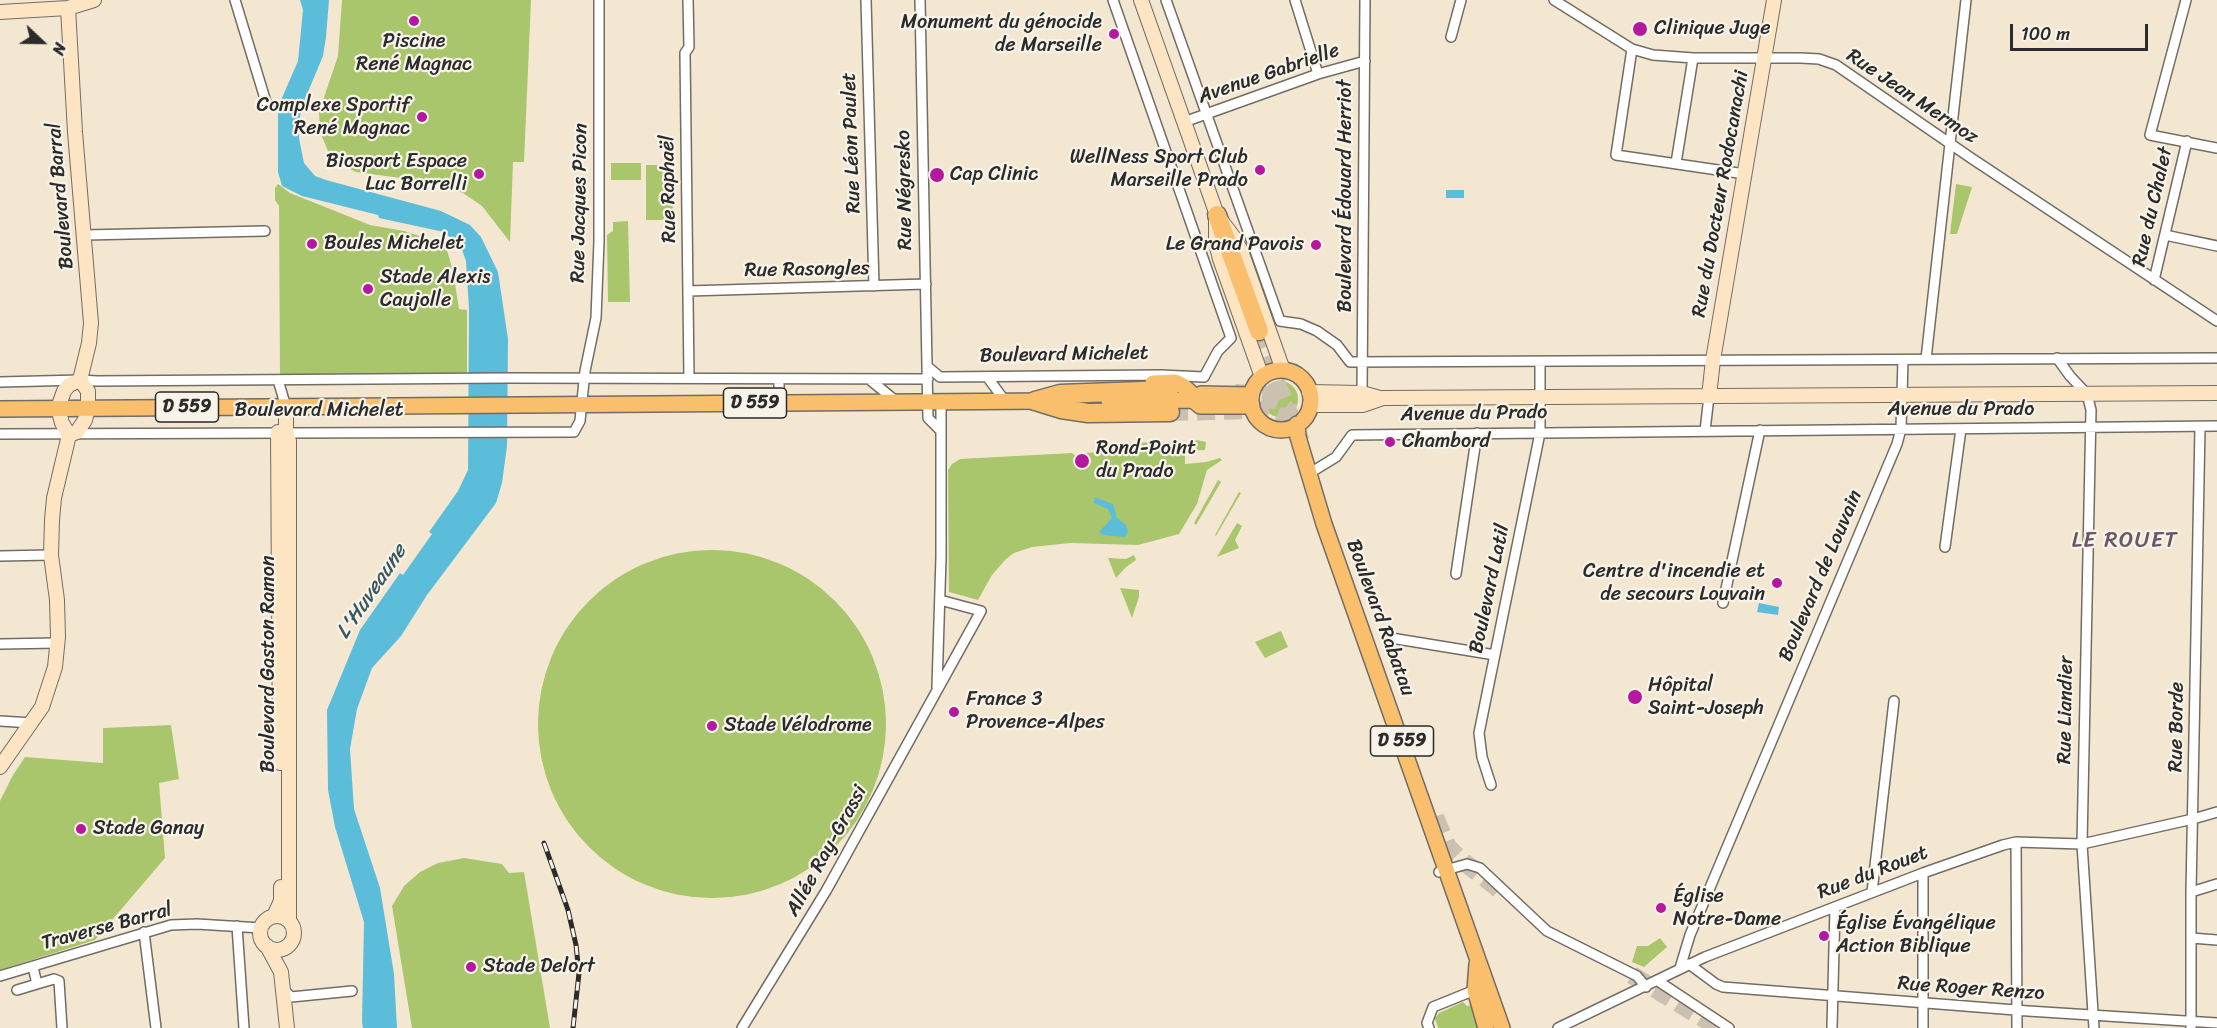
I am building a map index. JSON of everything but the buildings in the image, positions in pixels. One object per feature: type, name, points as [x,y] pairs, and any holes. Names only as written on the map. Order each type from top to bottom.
[{"type":"highway","points":[[1216,215],[1257,332]]},
{"type":"highway","points":[[1035,401],[1060,394],[1169,390]]},
{"type":"highway","points":[[1035,401],[1061,409],[1088,413],[1170,412]]},
{"type":"main road","points":[[1275,370],[1283,370],[1302,379],[1310,399],[1305,417],[1297,424],[1282,429],[1265,425],[1256,416],[1252,401],[1255,385],[1262,377],[1275,370]]},
{"type":"main road","name":"Boulevard Michelet","points":[[0,408],[1035,401],[1046,391],[1059,387],[1175,382],[1190,392],[1193,400],[1201,394],[1252,401]]},
{"type":"main road","name":"Boulevard Rabatau","points":[[1297,424],[1298,437],[1315,495],[1443,871],[1502,1028]]},
{"type":"main road","name":"Boulevard Rabatau","points":[[1282,429],[1289,440],[1302,477],[1315,495]]},
{"type":"main road","name":"Boulevard Rabatau","points":[[1477,958],[1475,990],[1486,1028]]},
{"type":"street","points":[[0,12],[94,0]]},
{"type":"street","points":[[235,0],[266,102]]},
{"type":"street","name":"Rue Jacques Picon","points":[[582,404],[596,318],[599,241],[600,0]]},
{"type":"street","name":"Rue Raphaël","points":[[688,0],[689,47],[685,53],[689,378]]},
{"type":"street","name":"Rue Léon Paulet","points":[[866,0],[874,286]]},
{"type":"street","name":"Rue Négresko","points":[[920,0],[928,379],[934,401],[928,418],[941,431]]},
{"type":"street","points":[[1113,0],[1211,285],[1228,279]]},
{"type":"street","points":[[1141,0],[1216,215],[1216,243],[1262,377]]},
{"type":"street","points":[[1166,0],[1280,321],[1301,324],[1317,331],[1331,340],[1350,362],[2217,358]]},
{"type":"street","points":[[1295,0],[1318,74]]},
{"type":"street","name":"Boulevard Édouard Herriot","points":[[1362,393],[1365,0]]},
{"type":"street","points":[[1451,38],[1461,0]]},
{"type":"street","name":"Rue Jean Mermoz","points":[[1554,0],[1632,49],[1653,55],[1693,58],[1801,57],[1819,59],[1836,65],[2217,321]]},
{"type":"street","name":"Rue du Docteur Rodocanachi","points":[[1709,396],[1713,360],[1774,0]]},
{"type":"street","points":[[1926,359],[1966,0]]},
{"type":"street","points":[[2186,0],[2150,135],[2217,148]]},
{"type":"street","name":"Boulevard Barral","points":[[68,4],[75,132],[91,324],[80,380],[88,391],[88,408]]},
{"type":"street","points":[[1632,49],[1616,155],[1745,174]]},
{"type":"street","points":[[1676,163],[1693,58]]},
{"type":"street","name":"Avenue Gabrielle","points":[[1184,122],[1318,74],[1365,61]]},
{"type":"street","name":"Rue du Chalet","points":[[2154,280],[2187,141]]},
{"type":"street","points":[[1216,215],[1235,239],[1241,251],[1283,370]]},
{"type":"street","points":[[85,235],[265,231]]},
{"type":"street","points":[[2165,235],[2217,246]]},
{"type":"street","name":"Rue Rasongles","points":[[688,291],[926,284]]},
{"type":"street","name":"Boulevard Michelet","points":[[928,367],[940,377],[1161,375],[1204,377],[1218,351],[1231,338],[1211,285]]},
{"type":"street","points":[[2057,358],[2087,394]]},
{"type":"street","name":"Avenue du Prado","points":[[1902,395],[1903,360]]},
{"type":"street","name":"Avenue du Prado","points":[[1540,362],[1541,399]]},
{"type":"street","name":"Boulevard Michelet","points":[[0,382],[466,378],[928,379]]},
{"type":"street","points":[[988,378],[1005,401]]},
{"type":"street","points":[[779,379],[779,403]]},
{"type":"street","name":"Boulevard Barral","points":[[58,408],[64,391],[69,385],[80,380]]},
{"type":"street","name":"Boulevard Michelet","points":[[278,380],[286,407]]},
{"type":"street","points":[[869,380],[897,402]]},
{"type":"street","name":"Avenue du Prado","points":[[1310,399],[1362,393],[1380,399],[1541,399],[2217,393]]},
{"type":"street","name":"Rue Liandier","points":[[2087,394],[2091,410],[2082,844],[2094,1028]]},
{"type":"street","name":"Boulevard de Louvain","points":[[1684,966],[1690,935],[1892,455],[1901,429],[1902,395]]},
{"type":"street","points":[[1705,431],[1709,396]]},
{"type":"street","name":"Avenue du Prado","points":[[1310,399],[1363,405],[1380,399]]},
{"type":"street","name":"Boulevard Latil","points":[[1491,785],[1482,757],[1479,733],[1539,433],[1541,399]]},
{"type":"street","name":"Boulevard Michelet","points":[[0,435],[574,432],[580,421],[582,404]]},
{"type":"street","name":"Boulevard Gaston Ramon","points":[[274,916],[281,901],[282,432],[286,407]]},
{"type":"street","points":[[0,767],[42,707],[52,680],[57,643],[57,600],[51,555],[54,498],[69,435],[62,423],[58,408]]},
{"type":"street","points":[[69,435],[77,432],[85,420],[88,408]]},
{"type":"street","name":"Avenue du Prado","points":[[1310,474],[1336,457],[1352,435],[2217,426]]},
{"type":"street","name":"Rue Borde","points":[[2191,1025],[2191,892],[2200,427]]},
{"type":"street","points":[[1945,547],[1961,429]]},
{"type":"street","points":[[1723,603],[1760,430]]},
{"type":"street","name":"Allée Ray-Grassi","points":[[937,689],[941,431]]},
{"type":"street","name":"Boulevard Gaston Ramon","points":[[282,432],[289,441],[289,921]]},
{"type":"street","points":[[1456,574],[1477,433]]},
{"type":"street","points":[[0,556],[51,555]]},
{"type":"street","name":"Allée Ray-Grassi","points":[[742,1028],[826,891],[981,611],[940,600]]},
{"type":"street","points":[[1391,638],[1495,655]]},
{"type":"street","points":[[0,644],[57,643]]},
{"type":"street","points":[[1872,892],[1894,701]]},
{"type":"street","points":[[0,721],[32,723]]},
{"type":"street","name":"Rue du Rouet","points":[[1565,1027],[1684,966],[1872,892],[2016,842],[2082,844],[2217,812]]},
{"type":"street","points":[[2016,842],[2017,1028]]},
{"type":"street","points":[[1443,871],[1467,864],[1480,868],[1547,931],[1637,976],[1646,987]]},
{"type":"street","points":[[1923,873],[1923,1028]]},
{"type":"street","points":[[2191,892],[2217,884]]},
{"type":"street","points":[[1832,1028],[1836,907]]},
{"type":"street","points":[[267,946],[277,949],[287,946],[293,939],[294,929],[289,921],[274,916],[266,920],[261,928],[262,938],[281,972],[288,994],[287,1028]]},
{"type":"street","name":"Traverse Barral","points":[[0,976],[171,925],[197,924],[261,928]]},
{"type":"street","points":[[237,926],[244,1028]]},
{"type":"street","points":[[144,932],[156,1028]]},
{"type":"street","points":[[2191,938],[2217,940]]},
{"type":"street","points":[[282,949],[295,1028]]},
{"type":"street","name":"Rue Roger Renzo","points":[[1684,966],[1723,987],[2191,1025],[2217,1023]]},
{"type":"street","points":[[33,967],[37,984]]},
{"type":"street","points":[[17,990],[54,979],[59,981],[62,1028]]},
{"type":"street","points":[[1658,981],[1729,1028]]},
{"type":"street","points":[[1429,1028],[1427,1023],[1433,1007],[1475,990]]},
{"type":"street","name":"Boulevard Rabatau","points":[[1475,990],[1485,999],[1502,1028]]},
{"type":"street","points":[[288,994],[352,991]]},
{"type":"green space","name":"Complexe Sportif René Magnac","points":[[342,0],[531,0],[524,162],[513,162],[510,242],[482,206],[463,193],[431,182],[356,172],[342,165],[328,151],[320,132],[319,112],[338,56]]},
{"type":"green space","points":[[611,163],[641,163],[641,180],[611,180]]},
{"type":"green space","points":[[646,165],[673,165],[673,220],[646,220]]},
{"type":"green space","name":"Stade Alexis Caujolle","points":[[278,184],[290,193],[370,225],[404,231],[438,242],[446,247],[453,271],[459,309],[467,310],[467,374],[280,375],[279,206],[275,200],[275,188]]},
{"type":"green space","points":[[1956,184],[1972,187],[1957,234],[1950,234]]},
{"type":"green space","points":[[628,221],[630,302],[608,302],[607,235],[613,231],[613,222]]},
{"type":"green space","points":[[1280,381],[1293,386],[1298,399],[1293,412],[1280,417],[1267,412],[1262,399],[1267,386]]},
{"type":"green space","points":[[1197,440],[1206,442],[1205,450],[1185,451],[1185,464],[1220,458],[1222,460],[1207,470],[1197,504],[1179,534],[1138,545],[1070,543],[1032,547],[1014,553],[1006,559],[992,575],[978,600],[949,592],[948,470],[960,459],[1072,453],[1079,459],[1083,453],[1105,452],[1105,443],[1192,442]]},
{"type":"green space","points":[[1218,480],[1221,482],[1196,525],[1194,523]]},
{"type":"green space","points":[[1239,492],[1241,493],[1216,536],[1215,535]]},
{"type":"green space","points":[[1237,523],[1242,526],[1235,540],[1239,548],[1217,557]]},
{"type":"green space","name":"Stade Vélodrome","points":[[695,550],[729,550],[763,557],[794,570],[823,589],[847,613],[866,642],[879,673],[886,707],[886,741],[879,775],[866,806],[847,835],[823,859],[794,878],[763,891],[729,898],[695,898],[661,891],[630,878],[601,859],[577,835],[558,806],[545,775],[538,741],[538,707],[545,673],[558,642],[577,613],[601,589],[630,570],[661,557]]},
{"type":"green space","points":[[1134,555],[1136,560],[1116,578],[1108,558],[1126,559]]},
{"type":"green space","points":[[1120,588],[1139,590],[1132,618]]},
{"type":"green space","points":[[1281,631],[1288,647],[1265,658],[1255,642]]},
{"type":"green space","name":"Stade Ganay","points":[[171,725],[179,779],[159,783],[165,858],[95,940],[0,970],[0,801],[25,757],[103,763],[103,728]]},
{"type":"green space","name":"Stade Delort","points":[[464,858],[502,864],[509,873],[524,872],[550,1028],[412,1028],[392,906],[404,886],[420,872],[438,863]]},
{"type":"green space","points":[[1660,938],[1667,947],[1644,967],[1632,962],[1637,946],[1648,946]]},
{"type":"green space","points":[[1463,1002],[1467,1006],[1473,1005],[1480,1028],[1438,1028],[1435,1018],[1439,1013]]},
{"type":"water","points":[[300,0],[329,0],[323,56],[300,116],[299,138],[304,163],[315,176],[441,211],[470,225],[481,237],[498,272],[508,339],[507,446],[502,483],[496,503],[427,595],[401,636],[372,668],[357,709],[350,749],[354,809],[380,888],[394,974],[397,1028],[363,1028],[364,922],[335,827],[328,790],[327,710],[360,630],[400,573],[403,575],[432,534],[429,532],[458,491],[468,470],[469,309],[466,261],[461,247],[444,232],[379,218],[378,215],[302,196],[282,186],[278,172],[278,107],[298,61],[303,10]]},
{"type":"water","points":[[1446,190],[1464,190],[1464,198],[1446,198]]},
{"type":"water","points":[[1094,497],[1113,504],[1117,518],[1126,525],[1128,532],[1125,537],[1104,535],[1099,532],[1112,518],[1108,509],[1094,503]]},
{"type":"water","points":[[1759,603],[1779,607],[1778,615],[1757,612]]},
{"type":"tunnel","points":[[1255,332],[1301,441]]},
{"type":"tunnel","points":[[1235,393],[1264,395],[1279,402],[1287,409]]},
{"type":"tunnel","points":[[1170,412],[1257,410],[1271,412],[1286,419],[1295,427]]},
{"type":"tunnel","points":[[1435,817],[1448,847],[1501,891]]},
{"type":"tunnel","points":[[1632,975],[1719,1028]]},
{"type":"railway","points":[[544,843],[568,910],[576,945],[579,973],[573,1028]]},
{"type":"place","name":"Piscine René Magnac","points":[[414,21]]},
{"type":"place","name":"Clinique Juge","points":[[1640,29]]},
{"type":"place","name":"Monument du génocide de Marseille","points":[[1114,34]]},
{"type":"place","name":"Complexe Sportif René Magnac","points":[[422,117]]},
{"type":"place","name":"WellNess Sport Club Marseille Prado","points":[[1260,170]]},
{"type":"place","name":"Biosport Espace Luc Borrelli","points":[[479,174]]},
{"type":"place","name":"Cap Clinic","points":[[937,175]]},
{"type":"place","name":"Boules Michelet","points":[[312,244]]},
{"type":"place","name":"Le Grand Pavois","points":[[1316,245]]},
{"type":"place","name":"Stade Alexis Caujolle","points":[[368,289]]},
{"type":"place","name":"Chambord","points":[[1390,442]]},
{"type":"place","name":"Rond-Point du Prado","points":[[1082,461]]},
{"type":"place","name":"Centre d'incendie et de secours Louvain","points":[[1777,583]]},
{"type":"place","name":"Hôpital Saint-Joseph","points":[[1635,697]]},
{"type":"place","name":"France 3 Provence-Alpes","points":[[954,712]]},
{"type":"place","name":"Stade Vélodrome","points":[[712,726]]},
{"type":"place","name":"Stade Ganay","points":[[81,829]]},
{"type":"place","name":"Église Notre-Dame","points":[[1661,908]]},
{"type":"place","name":"Église Évangélique Action Biblique","points":[[1824,936]]},
{"type":"place","name":"Stade Delort","points":[[471,967]]},
{"type":"district","name":"LE ROUET","points":[[2125,541]]},
{"type":"water label","name":"L'Huveaune","points":[[372,592]]}]
